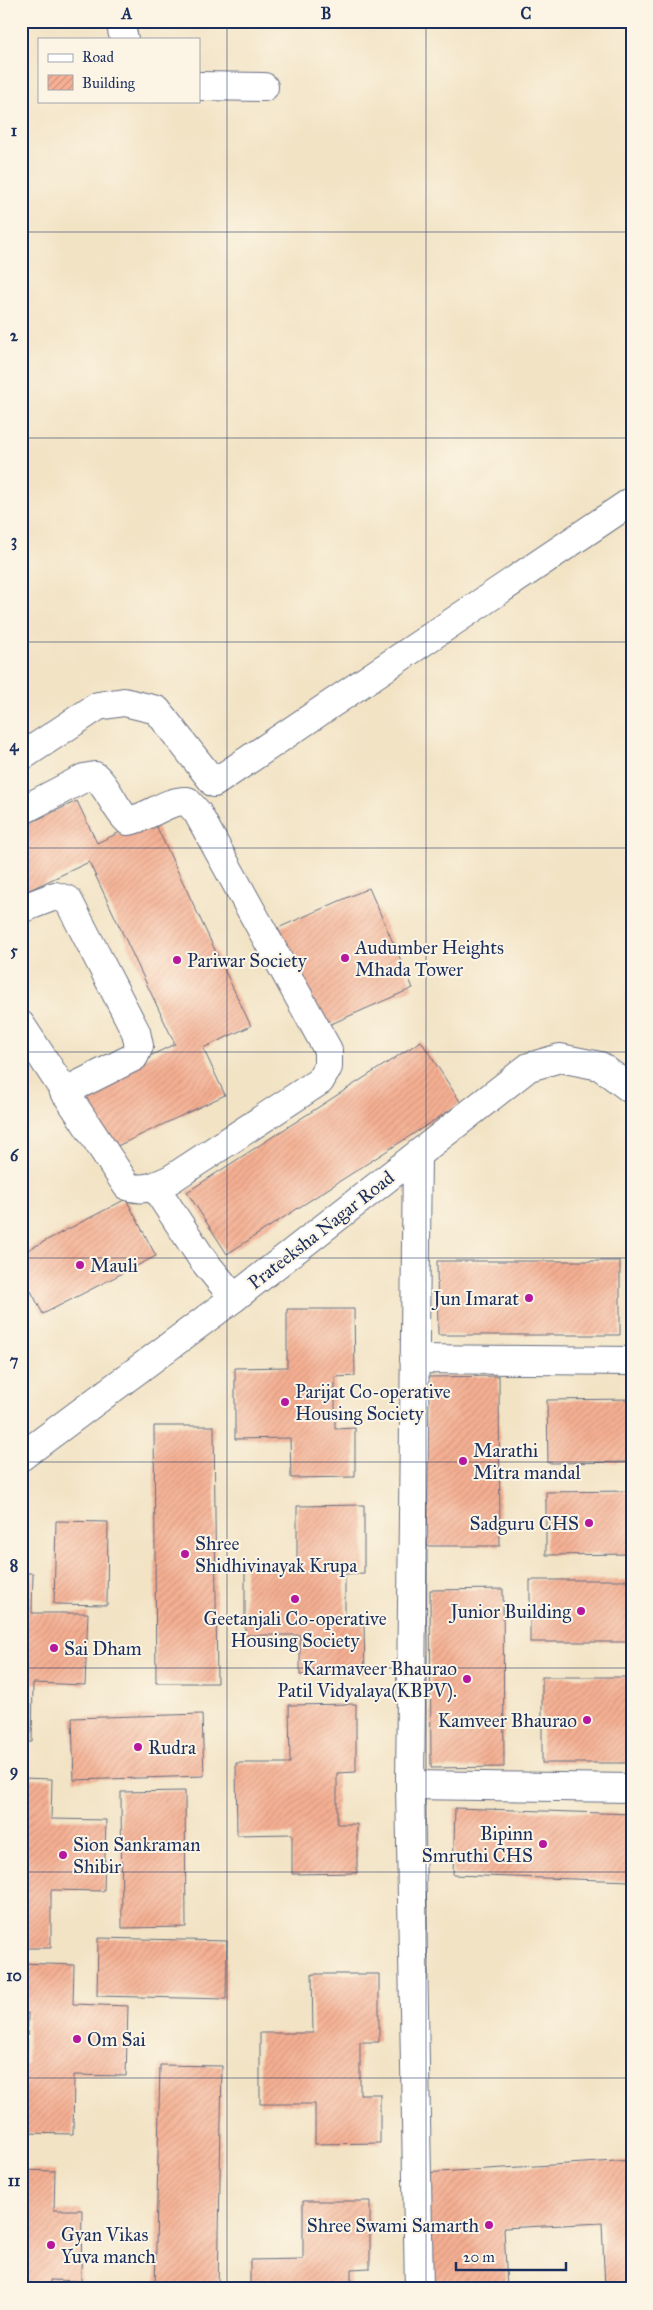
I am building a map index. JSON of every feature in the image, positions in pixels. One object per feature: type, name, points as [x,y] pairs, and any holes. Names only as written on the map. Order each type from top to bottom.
[{"type":"street","points":[[120,21],[124,38]]},
{"type":"street","points":[[200,86],[264,87]]},
{"type":"street","points":[[21,757],[98,706],[124,702],[157,710],[214,783],[632,502]]},
{"type":"street","points":[[21,812],[84,778],[95,776],[119,812],[128,820],[139,819],[177,801],[187,802],[197,812],[328,1050],[328,1067],[320,1081],[171,1179],[155,1187],[138,1190],[127,1186],[21,1025]]},
{"type":"street","points":[[21,910],[55,896],[68,900],[136,1032],[139,1046],[134,1057],[64,1092]]},
{"type":"street","name":"Prateeksha Nagar Road","points":[[21,1457],[234,1298],[529,1066],[560,1058],[600,1066],[632,1090]]},
{"type":"street","points":[[418,1155],[410,1785],[419,2289]]},
{"type":"street","points":[[155,1187],[203,1260],[234,1298]]},
{"type":"street","points":[[414,1359],[632,1361]]},
{"type":"street","points":[[410,1785],[632,1788]]},
{"type":"building","name":"Pariwar Society","points":[[77,801],[97,843],[152,817],[251,1026],[203,1048],[225,1095],[111,1149],[82,1088],[175,1044],[89,862],[21,894],[21,827]]},
{"type":"building","name":"Audumber Heights Mhada Tower","points":[[369,888],[413,988],[322,1028],[278,928]]},
{"type":"building","points":[[421,1041],[461,1103],[227,1254],[187,1192]]},
{"type":"building","name":"Mauli","points":[[126,1199],[156,1256],[43,1314],[21,1272],[21,1247],[24,1252]]},
{"type":"building","name":"Jun Imarat","points":[[437,1261],[620,1261],[620,1335],[438,1335]]},
{"type":"building","name":"Parijat Co-operative Housing Society","points":[[287,1309],[354,1309],[355,1376],[335,1377],[335,1429],[355,1428],[355,1477],[291,1478],[290,1438],[235,1439],[235,1368],[287,1367]]},
{"type":"building","name":"Marathi Mitra mandal","points":[[499,1376],[500,1546],[425,1546],[426,1377]]},
{"type":"building","points":[[632,1399],[632,1462],[548,1463],[547,1400]]},
{"type":"building","name":"Shree Shidhivinayak Krupa","points":[[154,1426],[214,1426],[217,1683],[156,1683]]},
{"type":"building","name":"Sadguru CHS","points":[[632,1491],[632,1554],[546,1555],[546,1492]]},
{"type":"building","name":"Geetanjali Co-operative Housing Society","points":[[364,1505],[364,1573],[345,1574],[345,1625],[364,1625],[365,1674],[300,1675],[300,1635],[245,1635],[245,1565],[297,1564],[297,1506]]},
{"type":"building","points":[[56,1521],[108,1522],[107,1605],[54,1604]]},
{"type":"building","name":"Sai Dham","points":[[21,1573],[33,1573],[32,1613],[88,1613],[85,1685],[33,1683],[32,1742],[21,1742]]},
{"type":"building","name":"Junior Building","points":[[530,1580],[632,1580],[632,1642],[530,1642]]},
{"type":"building","name":"Karmaveer Bhaurao Patil Vidyalaya(KBPV).","points":[[503,1589],[504,1767],[431,1768],[430,1590]]},
{"type":"building","name":"Kamveer Bhaurao","points":[[542,1677],[632,1677],[632,1763],[542,1763]]},
{"type":"building","points":[[356,1704],[356,1772],[337,1773],[337,1824],[357,1824],[357,1873],[292,1874],[292,1834],[237,1835],[236,1763],[290,1763],[289,1705]]},
{"type":"building","name":"Rudra","points":[[202,1714],[204,1776],[74,1780],[72,1718]]},
{"type":"building","name":"Sion Sankraman Shibir","points":[[21,1778],[52,1779],[51,1819],[106,1820],[104,1891],[51,1890],[51,1948],[21,1948]]},
{"type":"building","points":[[185,1791],[186,1927],[122,1928],[121,1792]]},
{"type":"building","name":"Bipinn Smruthi CHS","points":[[455,1808],[632,1814],[632,1881],[453,1875]]},
{"type":"building","points":[[98,1938],[227,1941],[226,1999],[97,1996]]},
{"type":"building","name":"Om Sai","points":[[21,1963],[74,1965],[73,2004],[128,2006],[126,2076],[74,2075],[73,2134],[21,2133],[21,2064],[27,2065],[28,2013],[21,2013]]},
{"type":"building","points":[[312,1974],[379,1974],[379,2042],[360,2042],[360,2094],[380,2094],[380,2143],[315,2144],[315,2104],[260,2104],[260,2033],[313,2033]]},
{"type":"building","points":[[160,2065],[222,2066],[218,2289],[155,2289]]},
{"type":"building","name":"Shree Swami Samarth","points":[[632,2160],[632,2289],[605,2289],[602,2223],[504,2228],[507,2289],[430,2289],[423,2173]]},
{"type":"building","name":"Gyan Vikas Yuva manch","points":[[21,2170],[55,2171],[54,2210],[82,2210],[81,2281],[50,2280],[50,2289],[21,2289]]},
{"type":"building","points":[[303,2201],[370,2201],[370,2268],[351,2269],[351,2289],[250,2289],[250,2260],[303,2259]]},
{"type":"place","name":"Audumber Heights Mhada Tower","points":[[345,958]]},
{"type":"place","name":"Pariwar Society","points":[[177,960]]},
{"type":"place","name":"Mauli","points":[[80,1265]]},
{"type":"place","name":"Jun Imarat","points":[[529,1298]]},
{"type":"place","name":"Parijat Co-operative Housing Society","points":[[285,1402]]},
{"type":"place","name":"Marathi Mitra mandal","points":[[463,1461]]},
{"type":"place","name":"Sadguru CHS","points":[[589,1523]]},
{"type":"place","name":"Shree Shidhivinayak Krupa","points":[[185,1554]]},
{"type":"place","name":"Geetanjali Co-operative Housing Society","points":[[295,1599]]},
{"type":"place","name":"Junior Building","points":[[581,1611]]},
{"type":"place","name":"Sai Dham","points":[[54,1648]]},
{"type":"place","name":"Karmaveer Bhaurao Patil Vidyalaya(KBPV).","points":[[467,1679]]},
{"type":"place","name":"Kamveer Bhaurao","points":[[587,1720]]},
{"type":"place","name":"Rudra","points":[[138,1747]]},
{"type":"place","name":"Bipinn Smruthi CHS","points":[[543,1844]]},
{"type":"place","name":"Sion Sankraman Shibir","points":[[63,1855]]},
{"type":"place","name":"Om Sai","points":[[77,2039]]},
{"type":"place","name":"Shree Swami Samarth","points":[[489,2225]]},
{"type":"place","name":"Gyan Vikas Yuva manch","points":[[51,2245]]}]
